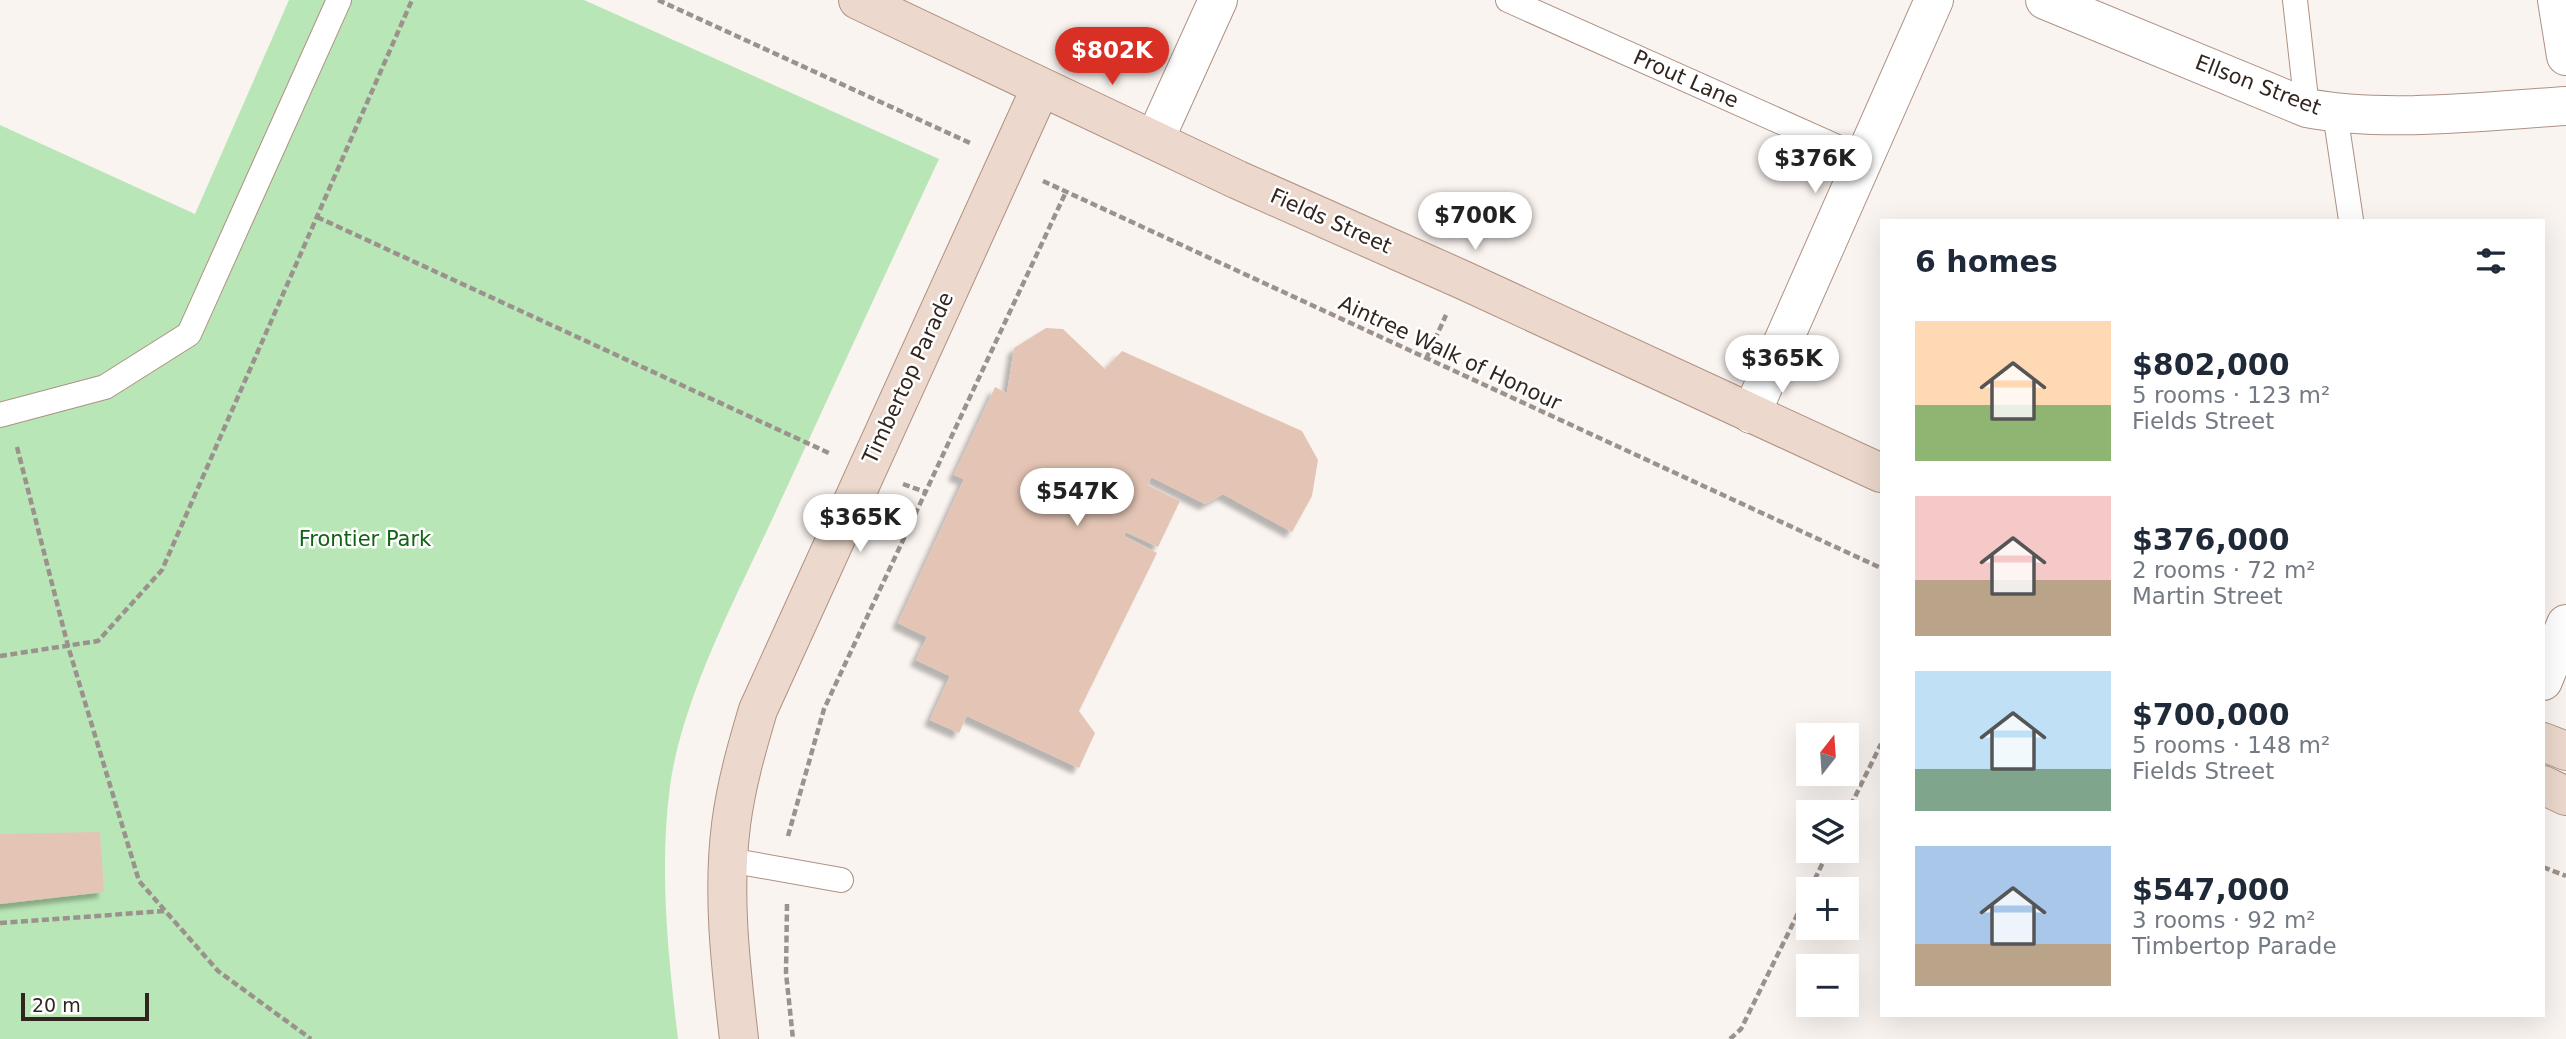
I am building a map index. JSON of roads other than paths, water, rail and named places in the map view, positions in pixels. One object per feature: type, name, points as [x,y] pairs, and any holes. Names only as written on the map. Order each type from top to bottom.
[{"type":"street","name":"Fields Street","points":[[858,0],[1041,87],[1880,473]]},
{"type":"street","points":[[1155,139],[1218,0]]},
{"type":"street","points":[[1751,414],[1934,0]]},
{"type":"street","name":"Ellson Street","points":[[2045,0],[2321,110],[2469,113],[2566,106]]},
{"type":"street","points":[[2557,0],[2566,56]]},
{"type":"street","name":"Timbertop Parade","points":[[739,1039],[732,972],[729,860],[731,824],[743,763],[758,710],[1041,87]]},
{"type":"street","points":[[2545,676],[2566,624]]},
{"type":"street","points":[[2545,743],[2566,751]]},
{"type":"street","points":[[2545,786],[2566,796]]},
{"type":"lane","points":[[4,414],[105,387],[189,334],[339,0]]},
{"type":"lane","name":"Prout Lane","points":[[1508,0],[1864,159]]},
{"type":"lane","points":[[2295,0],[2351,219]]},
{"type":"lane","points":[[729,860],[841,880]]},
{"type":"park label","name":"Frontier Park","points":[[365,539]]}]
